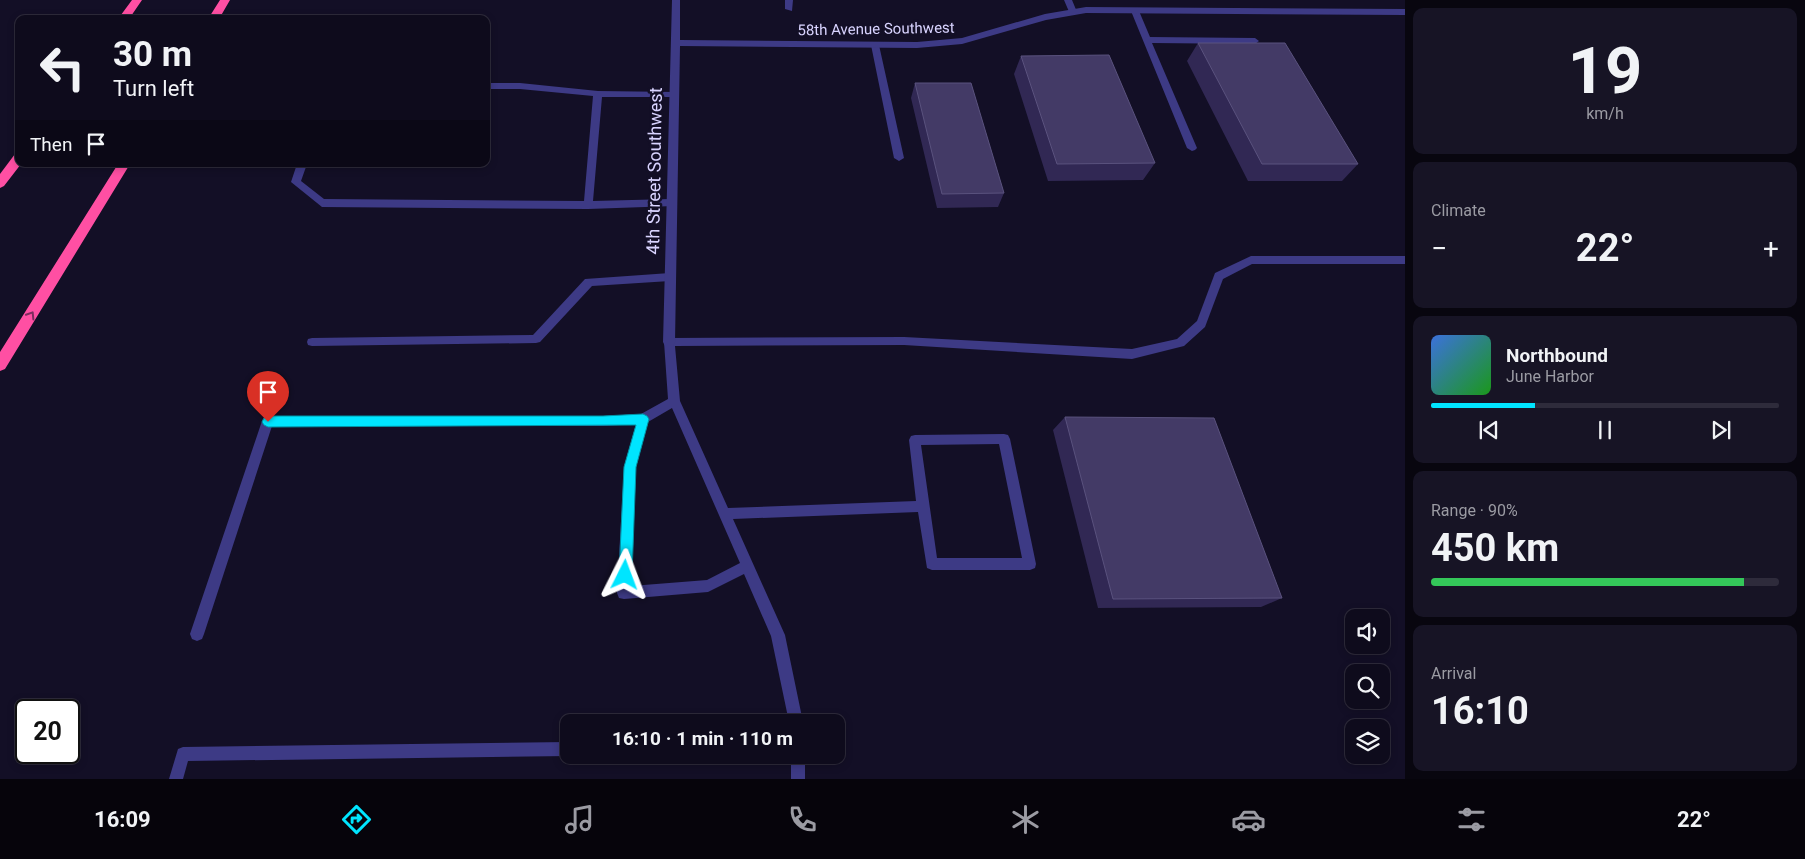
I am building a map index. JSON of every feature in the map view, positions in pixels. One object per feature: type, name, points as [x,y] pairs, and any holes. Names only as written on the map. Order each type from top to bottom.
[{"type":"highway","points":[[126,15],[137,0]]},
{"type":"highway","points":[[216,15],[225,0]]},
{"type":"highway","points":[[0,175],[15,158]]},
{"type":"highway","points":[[0,183],[15,163]]},
{"type":"highway","points":[[2,363],[122,167]]},
{"type":"street","name":"4th Street Southwest","points":[[669,342],[676,0]]},
{"type":"street","name":"58th Avenue Southwest","points":[[674,43],[917,45],[962,41],[1045,17],[1086,10],[1405,12]]},
{"type":"lane","points":[[1068,0],[1073,12]]},
{"type":"lane","points":[[1135,11],[1192,148]]},
{"type":"lane","points":[[1147,40],[1255,41]]},
{"type":"lane","points":[[874,45],[899,158]]},
{"type":"lane","points":[[490,86],[520,86],[598,94],[673,94]]},
{"type":"lane","points":[[588,204],[598,94]]},
{"type":"lane","points":[[301,167],[296,182],[322,203],[671,203]]},
{"type":"lane","points":[[794,714],[778,634],[674,401],[669,342],[904,341],[1132,354],[1180,344],[1201,324],[1219,276],[1251,260],[1405,260]]},
{"type":"lane","points":[[312,342],[536,340],[590,282],[670,277]]},
{"type":"lane","points":[[198,634],[268,422],[603,421],[643,419],[674,401]]},
{"type":"lane","points":[[643,419],[630,467],[624,593],[708,586],[747,566]]},
{"type":"lane","points":[[1004,439],[1030,564],[932,564],[923,506],[915,440],[1004,439]]},
{"type":"lane","points":[[724,514],[923,506]]},
{"type":"lane","points":[[176,779],[183,754],[560,749]]},
{"type":"lane","points":[[798,764],[798,779]]},
{"type":"building","points":[[1198,43],[1285,43],[1358,164],[1262,164]]},
{"type":"building","points":[[1109,55],[1155,163],[1057,164],[1021,56]]},
{"type":"building","points":[[915,83],[971,83],[1004,193],[942,194]]},
{"type":"building","points":[[1065,417],[1214,418],[1282,598],[1113,599]]},
{"type":"route","points":[[268,422],[603,421],[643,419],[630,467],[625,575]]}]
